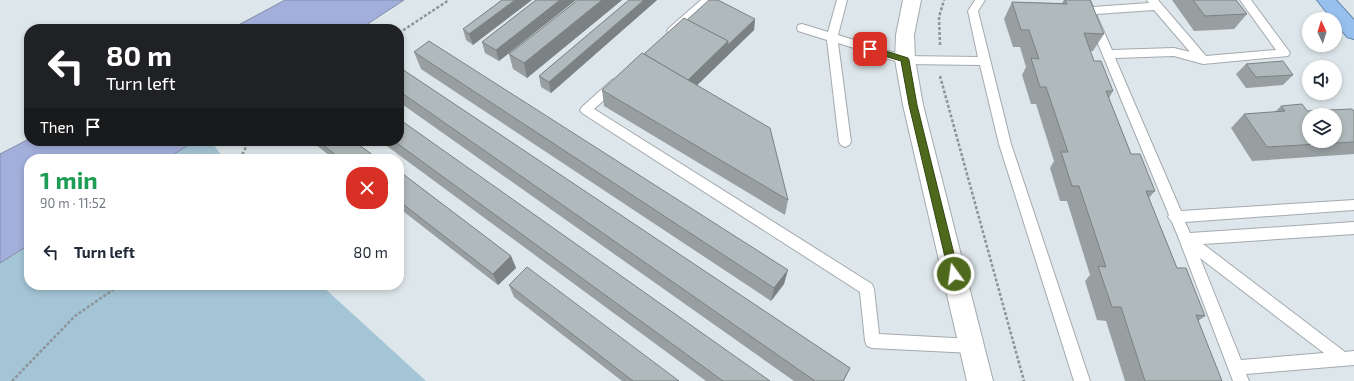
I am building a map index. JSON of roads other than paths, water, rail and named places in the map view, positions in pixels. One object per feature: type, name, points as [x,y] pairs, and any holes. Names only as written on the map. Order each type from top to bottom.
[{"type":"highway","points":[[1326,0],[1354,32]]},
{"type":"main road","points":[[912,0],[905,35],[905,60],[913,105],[980,381]]},
{"type":"lane","points":[[662,42],[708,0]]},
{"type":"lane","points":[[842,0],[832,36],[844,142]]},
{"type":"lane","points":[[980,0],[973,11],[1005,144],[1082,381]]},
{"type":"lane","points":[[1107,54],[1174,52],[1203,60],[1284,53],[1246,0]]},
{"type":"lane","points":[[1203,60],[1154,3],[1087,5],[1186,239],[1239,374],[1348,359]]},
{"type":"lane","points":[[802,28],[832,36],[905,60],[985,61]]},
{"type":"lane","points":[[627,73],[586,110],[867,289],[872,341],[972,346]]},
{"type":"lane","points":[[1176,217],[1354,205]]},
{"type":"lane","points":[[1289,209],[1304,231]]},
{"type":"lane","points":[[1186,239],[1354,228]]},
{"type":"lane","points":[[1186,239],[1348,359]]},
{"type":"water","points":[[285,0],[404,0],[368,24],[240,24]]},
{"type":"water","points":[[24,142],[24,146],[187,146],[174,154],[24,154],[24,248],[0,263],[0,154]]}]
